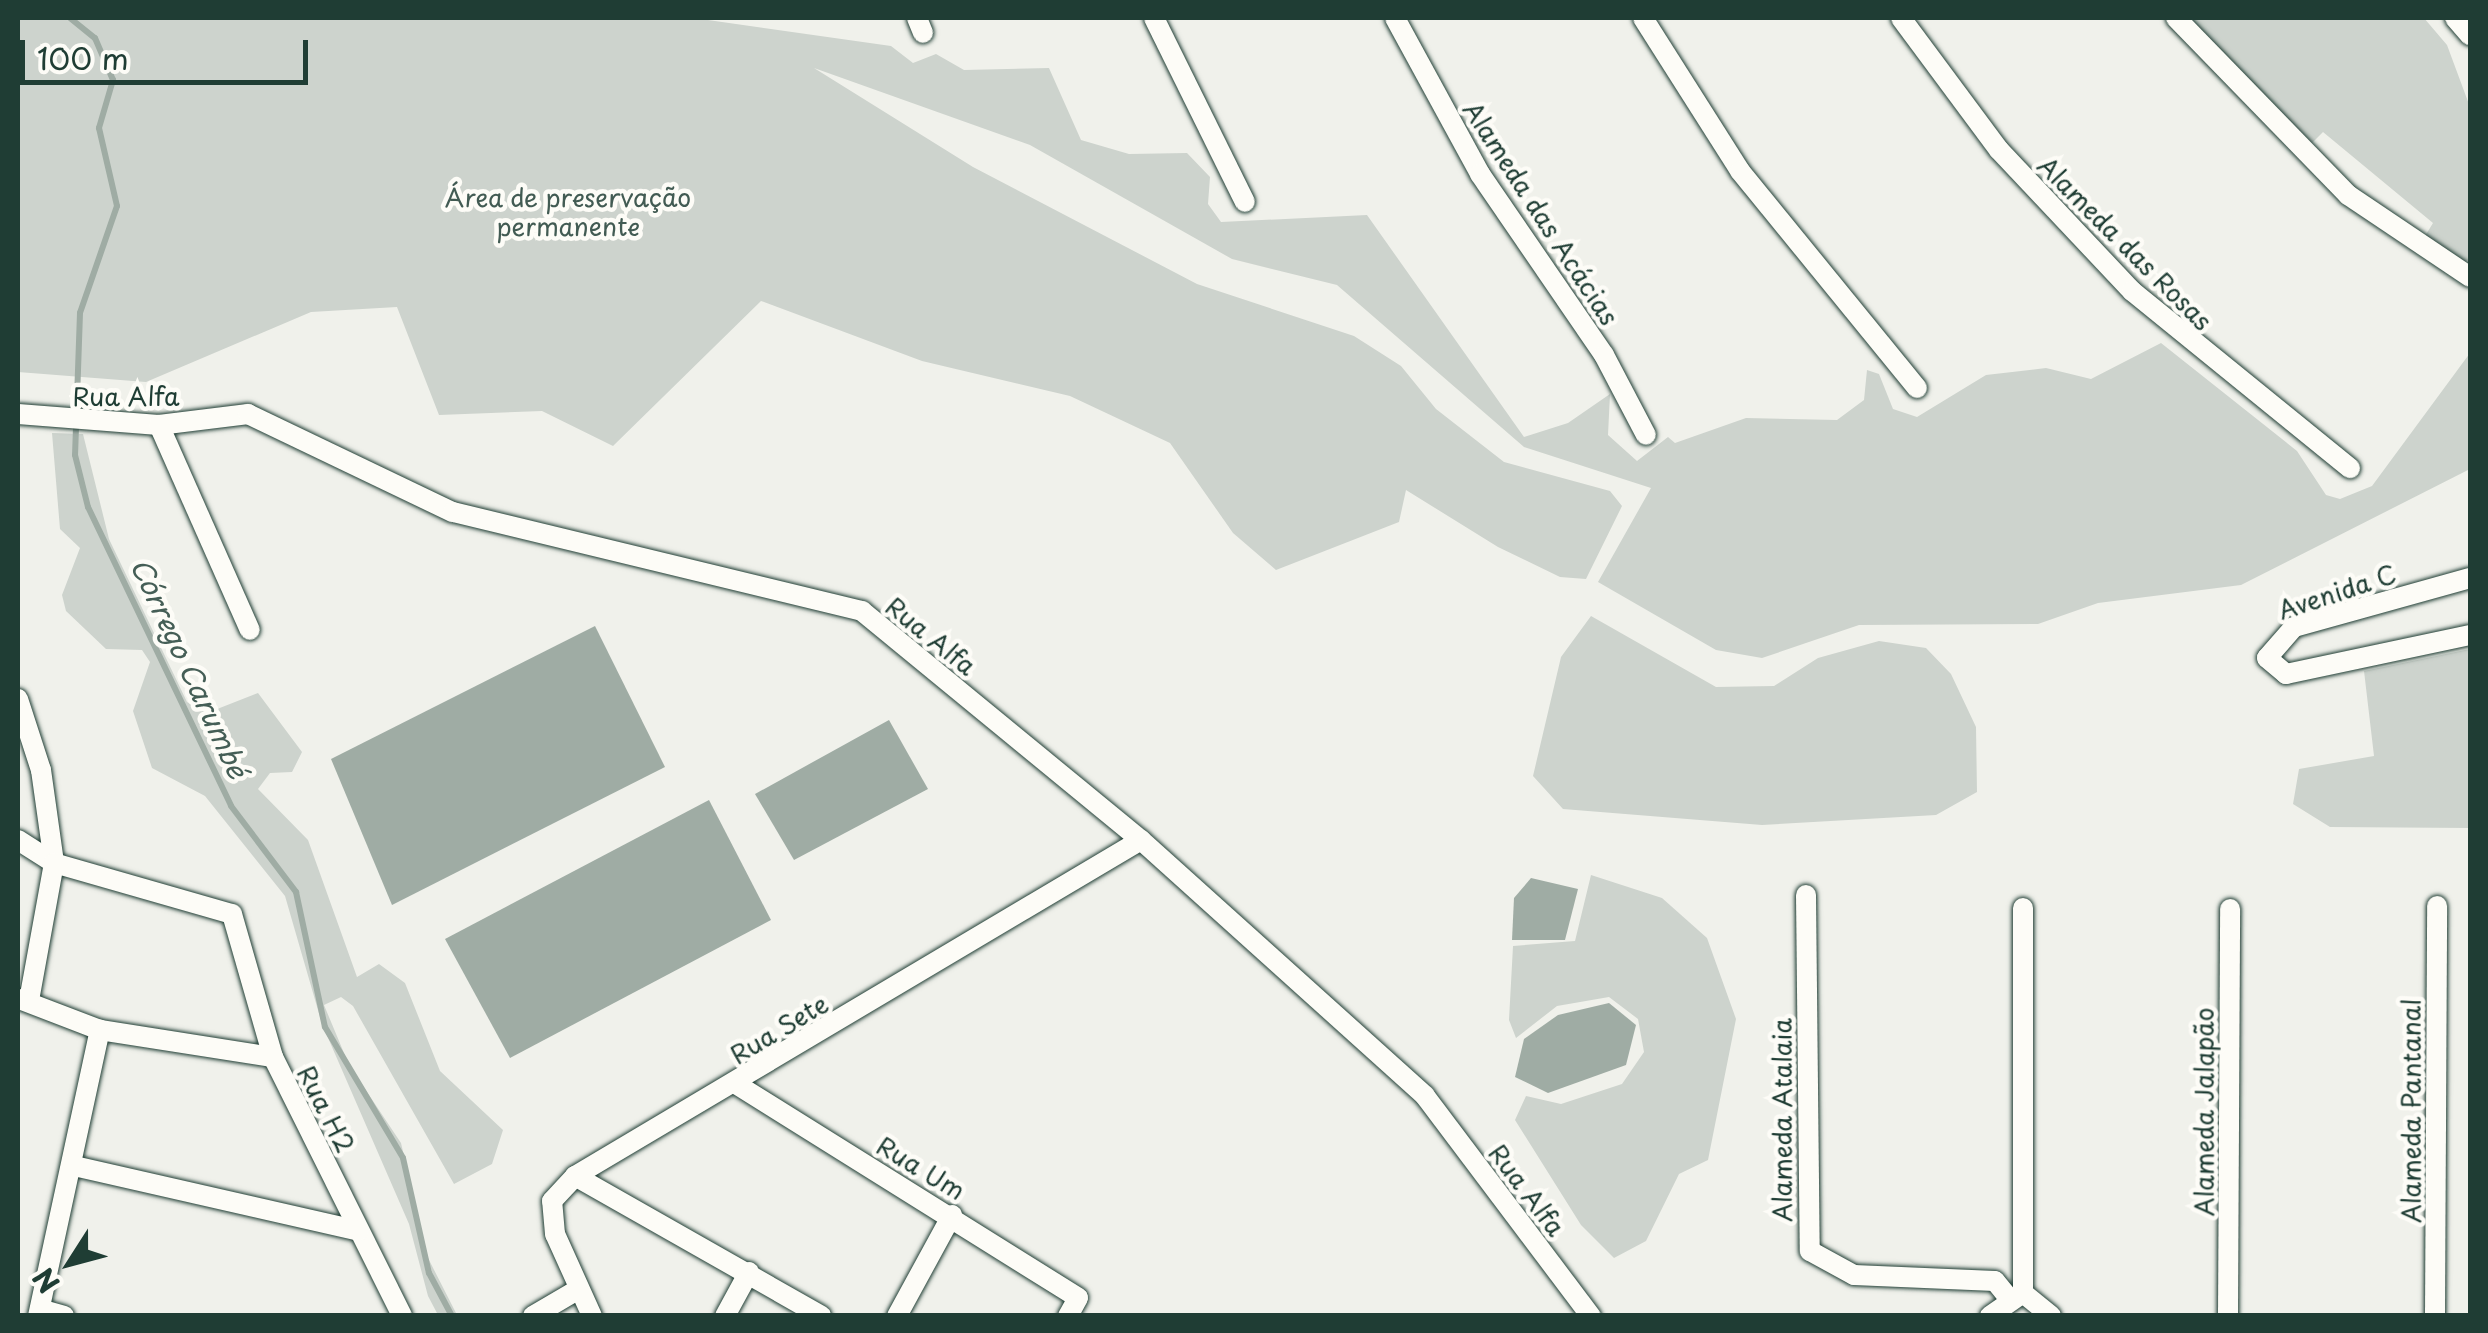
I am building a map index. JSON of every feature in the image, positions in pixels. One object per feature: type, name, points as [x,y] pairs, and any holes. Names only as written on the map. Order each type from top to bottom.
[{"type":"street","points":[[1154,18],[1245,202]]},
{"type":"street","name":"Alameda das Acácias","points":[[1395,18],[1480,174],[1604,356],[1646,435]]},
{"type":"street","points":[[1642,18],[1750,185],[1917,388]]},
{"type":"street","name":"Alameda das Rosas","points":[[1902,18],[1999,150],[2132,291],[2350,468]]},
{"type":"street","points":[[2176,18],[2348,195],[2470,277]]},
{"type":"street","points":[[2456,18],[2470,35]]},
{"type":"street","name":"Rua Alfa","points":[[18,414],[56,422],[159,425],[248,414],[453,512],[862,611],[1141,840],[1425,1096],[1591,1316]]},
{"type":"street","points":[[159,425],[250,630]]},
{"type":"street","name":"Avenida C","points":[[2470,578],[2294,627],[2267,658],[2286,674],[2470,635]]},
{"type":"street","points":[[18,700],[41,770],[54,863],[23,1000],[100,1030],[272,1057]]},
{"type":"street","points":[[18,840],[54,863]]},
{"type":"street","name":"Rua Sete","points":[[575,1176],[736,1084],[1141,840]]},
{"type":"street","name":"Rua H2","points":[[54,863],[232,914],[272,1057],[402,1316]]},
{"type":"street","name":"Alameda Atalaia","points":[[1806,895],[1810,1251],[1854,1275],[1995,1281],[2015,1295]]},
{"type":"street","name":"Alameda Pantanal","points":[[2435,1316],[2437,906]]},
{"type":"street","points":[[1990,1316],[2015,1295],[2023,908]]},
{"type":"street","name":"Alameda Jalapão","points":[[2228,1316],[2230,909]]},
{"type":"street","points":[[64,1316],[39,1312],[74,1166],[100,1030]]},
{"type":"street","name":"Rua Um","points":[[736,1084],[952,1216],[1073,1306]]},
{"type":"street","points":[[74,1166],[360,1231]]},
{"type":"street","points":[[592,1316],[552,1201],[575,1176],[821,1316]]},
{"type":"street","points":[[897,1316],[952,1216]]},
{"type":"street","points":[[725,1316],[749,1272]]},
{"type":"street","points":[[533,1316],[580,1289]]},
{"type":"street","points":[[2015,1295],[2051,1316]]},
{"type":"green space","name":"Área de preservação permanente","points":[[18,18],[694,18],[891,46],[913,63],[936,54],[964,70],[1049,68],[1081,140],[1129,154],[1187,153],[1210,177],[1208,204],[1221,222],[1367,215],[1524,437],[1568,423],[1610,394],[1608,435],[1637,461],[1668,437],[1675,443],[1746,418],[1837,420],[1864,400],[1867,370],[1879,374],[1893,409],[1917,417],[1986,375],[2046,368],[2091,379],[2161,343],[2297,451],[2326,495],[2340,499],[2372,486],[2470,353],[2470,469],[2241,585],[2098,603],[2038,624],[1859,625],[1762,658],[1716,650],[1598,582],[1651,488],[1524,447],[1337,285],[1232,259],[1030,145],[814,68],[973,167],[1197,284],[1354,336],[1401,366],[1436,409],[1504,462],[1610,491],[1622,506],[1586,579],[1560,577],[1498,547],[1406,490],[1399,522],[1276,570],[1233,533],[1170,443],[1070,396],[922,361],[761,301],[613,446],[542,411],[439,415],[397,307],[311,312],[146,382],[18,372]]},
{"type":"green space","points":[[2181,18],[2424,18],[2447,45],[2470,107],[2470,259],[2460,265],[2419,246],[2433,223],[2323,132],[2309,146]]},
{"type":"green space","points":[[52,433],[83,434],[109,539],[187,702],[207,713],[258,693],[302,752],[292,772],[270,773],[258,789],[308,840],[357,977],[379,964],[405,983],[440,1071],[503,1130],[492,1164],[454,1184],[353,1006],[341,997],[324,1005],[349,1065],[401,1143],[428,1258],[457,1315],[438,1315],[428,1296],[409,1224],[322,1024],[285,896],[205,796],[152,768],[133,711],[150,662],[142,650],[106,649],[66,611],[62,595],[80,548],[60,529]]},
{"type":"green space","points":[[1591,616],[1716,687],[1774,686],[1818,658],[1879,641],[1926,648],[1951,674],[1976,727],[1977,792],[1936,815],[1762,825],[1563,809],[1533,776],[1561,657]]},
{"type":"green space","points":[[2470,649],[2470,828],[2330,827],[2293,804],[2299,769],[2374,756],[2364,671]]},
{"type":"green space","points":[[1591,875],[1662,898],[1707,938],[1736,1019],[1708,1160],[1679,1174],[1646,1241],[1614,1258],[1581,1225],[1515,1120],[1526,1096],[1561,1104],[1622,1084],[1644,1052],[1638,1019],[1609,997],[1557,1006],[1516,1038],[1509,1020],[1513,946],[1575,941]]},
{"type":"shaded area","points":[[595,626],[665,767],[392,905],[331,759]]},
{"type":"shaded area","points":[[889,720],[928,789],[794,860],[755,794]]},
{"type":"shaded area","points":[[709,800],[771,920],[510,1058],[445,939]]},
{"type":"shaded area","points":[[1531,878],[1578,889],[1565,940],[1512,940],[1514,898]]},
{"type":"shaded area","points":[[1609,1003],[1636,1025],[1626,1065],[1548,1093],[1515,1077],[1524,1039],[1558,1015]]},
{"type":"waterway","name":"Córrego Carumbé","points":[[70,18],[95,38],[113,80],[99,128],[117,206],[80,313],[75,455],[88,507],[231,806],[296,892],[325,1027],[403,1158],[429,1273],[452,1316]]}]
